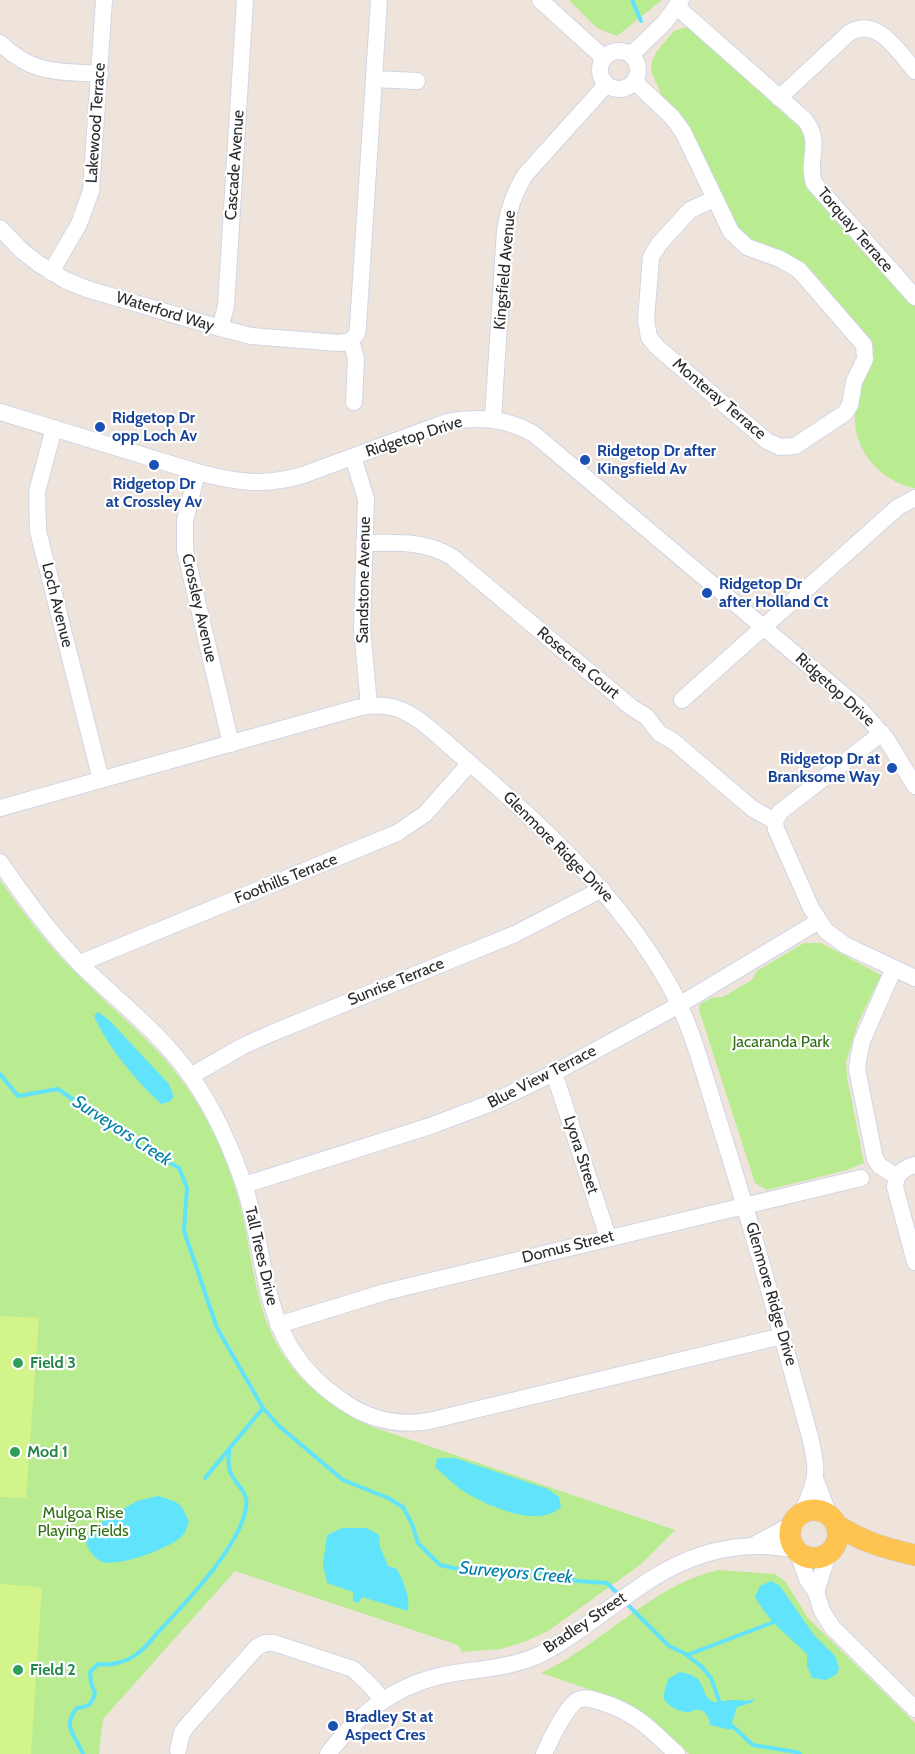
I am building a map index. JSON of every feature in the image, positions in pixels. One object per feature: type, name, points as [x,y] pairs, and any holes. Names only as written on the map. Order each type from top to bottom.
[{"type":"main road","points":[[915,1555],[868,1542],[816,1510],[797,1519],[790,1538],[796,1551],[814,1559],[832,1550],[865,1551],[915,1564]]},
{"type":"main road","points":[[832,1550],[838,1538],[833,1520]]},
{"type":"street","name":"Lakewood Terrace","points":[[51,272],[79,224],[89,198],[93,176],[104,0]]},
{"type":"street","name":"Cascade Avenue","points":[[220,328],[226,306],[245,0]]},
{"type":"street","points":[[354,402],[356,358],[351,341],[358,327],[379,0]]},
{"type":"street","points":[[540,0],[604,58]]},
{"type":"street","points":[[631,55],[664,22],[679,3]]},
{"type":"street","name":"Torquay Terrace","points":[[679,3],[805,120],[813,132],[815,148],[811,173],[817,188],[915,297]]},
{"type":"street","points":[[779,98],[857,28],[879,32],[915,71]]},
{"type":"street","points":[[0,43],[17,57],[41,69],[100,74]]},
{"type":"street","points":[[620,51],[631,55],[638,65],[634,82],[618,90],[606,85],[602,80],[600,69],[604,58],[620,51]]},
{"type":"street","points":[[374,79],[417,81]]},
{"type":"street","name":"Monteray Terrace","points":[[634,82],[681,127],[714,199],[725,223],[734,236],[753,250],[780,259],[799,270],[858,336],[865,347],[864,362],[854,382],[849,408],[841,417],[795,446],[780,447],[767,441],[657,347],[648,333],[646,320],[649,267],[653,253],[690,210],[714,199]]},
{"type":"street","name":"Kingsfield Avenue","points":[[493,418],[505,231],[509,208],[516,189],[525,175],[606,85]]},
{"type":"street","name":"Waterford Way","points":[[0,228],[31,258],[70,283],[87,289],[220,328],[259,337],[339,343],[351,341]]},
{"type":"street","name":"Ridgetop Drive","points":[[0,412],[197,472],[240,482],[272,482],[303,475],[447,422],[493,418],[508,422],[534,434],[851,700],[882,733],[915,786]]},
{"type":"street","name":"Loch Avenue","points":[[54,428],[37,492],[38,531],[101,780]]},
{"type":"street","name":"Sandstone Avenue","points":[[353,457],[366,499],[362,627],[369,705]]},
{"type":"street","name":"Crossley Avenue","points":[[197,472],[185,521],[185,550],[231,744]]},
{"type":"street","points":[[682,700],[898,507],[915,498]]},
{"type":"street","name":"Rosecrea Court","points":[[364,543],[424,545],[452,557],[631,707],[647,717],[659,733],[673,741],[753,809],[775,821]]},
{"type":"street","name":"Glenmore Ridge Drive","points":[[0,808],[369,705],[389,706],[408,713],[470,763],[519,806],[602,888],[639,937],[679,1005],[691,1035],[746,1205],[813,1449],[816,1482],[833,1520]]},
{"type":"street","points":[[882,733],[785,808],[775,821],[777,834],[819,921],[840,942],[915,978]]},
{"type":"street","name":"Foothills Terrace","points":[[80,963],[397,833],[425,814],[470,763]]},
{"type":"street","name":"Tall Trees Drive","points":[[0,862],[36,913],[80,963],[148,1027],[191,1076],[223,1131],[244,1185],[260,1243],[266,1288],[278,1324],[306,1371],[353,1408],[374,1418],[411,1424],[782,1336]]},
{"type":"street","name":"Sunrise Terrace","points":[[191,1076],[272,1033],[515,934],[602,888]]},
{"type":"street","name":"Blue View Terrace","points":[[244,1185],[433,1125],[491,1103],[554,1073],[679,1005],[819,921]]},
{"type":"street","points":[[894,968],[862,1041],[857,1070],[875,1159],[896,1185],[915,1262]]},
{"type":"street","name":"Lyora Street","points":[[554,1073],[608,1237]]},
{"type":"street","points":[[896,1185],[904,1169],[915,1165]]},
{"type":"street","name":"Domus Street","points":[[278,1324],[385,1292],[861,1178]]},
{"type":"street","name":"Glenmore Ridge Drive","points":[[797,1519],[816,1482]]},
{"type":"street","name":"Bradley Street","points":[[754,1545],[797,1519]]},
{"type":"street","name":"Bradley Street","points":[[328,1754],[348,1729],[382,1700],[427,1680],[499,1667],[535,1657],[561,1643],[661,1572],[684,1561],[709,1553],[754,1545],[796,1551]]},
{"type":"street","points":[[816,1592],[832,1550]]},
{"type":"street","points":[[796,1551],[807,1579],[816,1592],[822,1611],[832,1627],[915,1709]]},
{"type":"street","points":[[176,1753],[186,1727],[257,1647],[265,1643],[274,1643],[353,1669],[382,1700]]},
{"type":"street","points":[[544,1754],[571,1706],[582,1698],[602,1702],[635,1716],[677,1754]]},
{"type":"green space","points":[[569,0],[662,0],[617,36],[597,28]]},
{"type":"green space","points":[[687,27],[801,129],[805,144],[804,174],[807,189],[908,302],[915,306],[915,488],[893,480],[883,473],[874,465],[860,445],[855,421],[856,400],[868,339],[738,231],[661,94],[651,71],[652,61],[657,51],[674,31]]},
{"type":"green space","name":"Mulgoa Rise Playing Fields","points":[[0,880],[25,914],[71,968],[172,1068],[200,1108],[224,1156],[233,1182],[244,1221],[257,1288],[271,1334],[292,1367],[305,1382],[335,1407],[370,1426],[675,1530],[640,1565],[548,1631],[501,1649],[462,1652],[458,1645],[235,1571],[103,1719],[99,1754],[0,1754]]},
{"type":"green space","name":"Jacaranda Park","points":[[804,943],[821,943],[881,975],[858,1023],[846,1062],[864,1163],[847,1170],[767,1190],[755,1183],[699,1010],[700,1004],[711,998],[723,997],[752,980],[757,971]]},
{"type":"green space","name":"Field 3","points":[[0,1316],[39,1318],[26,1498],[0,1497]]},
{"type":"green space","points":[[718,1570],[775,1574],[785,1581],[808,1618],[915,1723],[915,1754],[689,1754],[653,1720],[626,1702],[541,1673],[564,1661],[670,1589]]},
{"type":"green space","name":"Field 2","points":[[0,1584],[42,1587],[31,1754],[0,1754]]},
{"type":"water","points":[[98,1012],[109,1020],[169,1084],[174,1097],[169,1102],[161,1104],[123,1063],[99,1027],[94,1016]]},
{"type":"water","points":[[437,1458],[455,1458],[548,1489],[559,1497],[561,1507],[551,1513],[538,1516],[510,1512],[496,1507],[457,1486],[435,1467]]},
{"type":"water","points":[[158,1496],[174,1502],[184,1510],[189,1522],[183,1535],[168,1546],[130,1560],[107,1563],[95,1557],[86,1542],[90,1529],[137,1501]]},
{"type":"water","points":[[342,1528],[367,1528],[379,1535],[380,1547],[388,1566],[397,1569],[404,1584],[408,1611],[362,1597],[358,1603],[353,1601],[353,1592],[327,1583],[323,1565],[327,1535]]},
{"type":"water","points":[[771,1581],[780,1586],[814,1635],[835,1656],[839,1668],[837,1674],[826,1680],[812,1678],[807,1666],[807,1654],[778,1627],[760,1605],[755,1597],[760,1586]]},
{"type":"water","points":[[680,1672],[696,1678],[709,1699],[714,1702],[756,1698],[751,1703],[737,1707],[731,1730],[710,1725],[708,1716],[704,1712],[694,1710],[686,1712],[675,1709],[664,1699],[668,1679]]},
{"type":"waterway","points":[[632,0],[641,21]]},
{"type":"waterway","name":"Surveyors Creek","points":[[0,1074],[18,1096],[58,1089],[141,1147],[179,1168],[187,1188],[184,1231],[217,1328],[263,1408],[279,1426],[343,1480],[388,1498],[403,1507],[418,1543],[440,1565],[476,1573],[508,1570],[548,1573],[577,1581],[607,1583],[620,1596]]},
{"type":"waterway","points":[[205,1478],[263,1408]]},
{"type":"waterway","points":[[83,1754],[71,1731],[70,1721],[77,1708],[87,1706],[93,1700],[95,1693],[90,1672],[98,1664],[123,1661],[144,1649],[212,1572],[234,1539],[247,1502],[231,1474],[229,1449]]},
{"type":"waterway","name":"Surveyors Creek","points":[[625,1602],[669,1646],[684,1653],[701,1666],[711,1678],[721,1706]]},
{"type":"waterway","points":[[687,1655],[774,1622]]},
{"type":"waterway","name":"Surveyors Creek","points":[[729,1723],[753,1745],[800,1754]]},
{"type":"place","name":"Ridgetop Dr opp Loch Av","points":[[100,427]]},
{"type":"place","name":"Ridgetop Dr after Kingsfield Av","points":[[585,460]]},
{"type":"place","name":"Ridgetop Dr at Crossley Av","points":[[154,465]]},
{"type":"place","name":"Ridgetop Dr after Holland Ct","points":[[707,593]]},
{"type":"place","name":"Ridgetop Dr at Branksome Way","points":[[892,768]]},
{"type":"place","name":"Field 3","points":[[18,1363]]},
{"type":"place","name":"Mod 1","points":[[15,1452]]},
{"type":"place","name":"Field 2","points":[[18,1670]]},
{"type":"place","name":"Bradley St at Aspect Cres","points":[[333,1726]]}]
